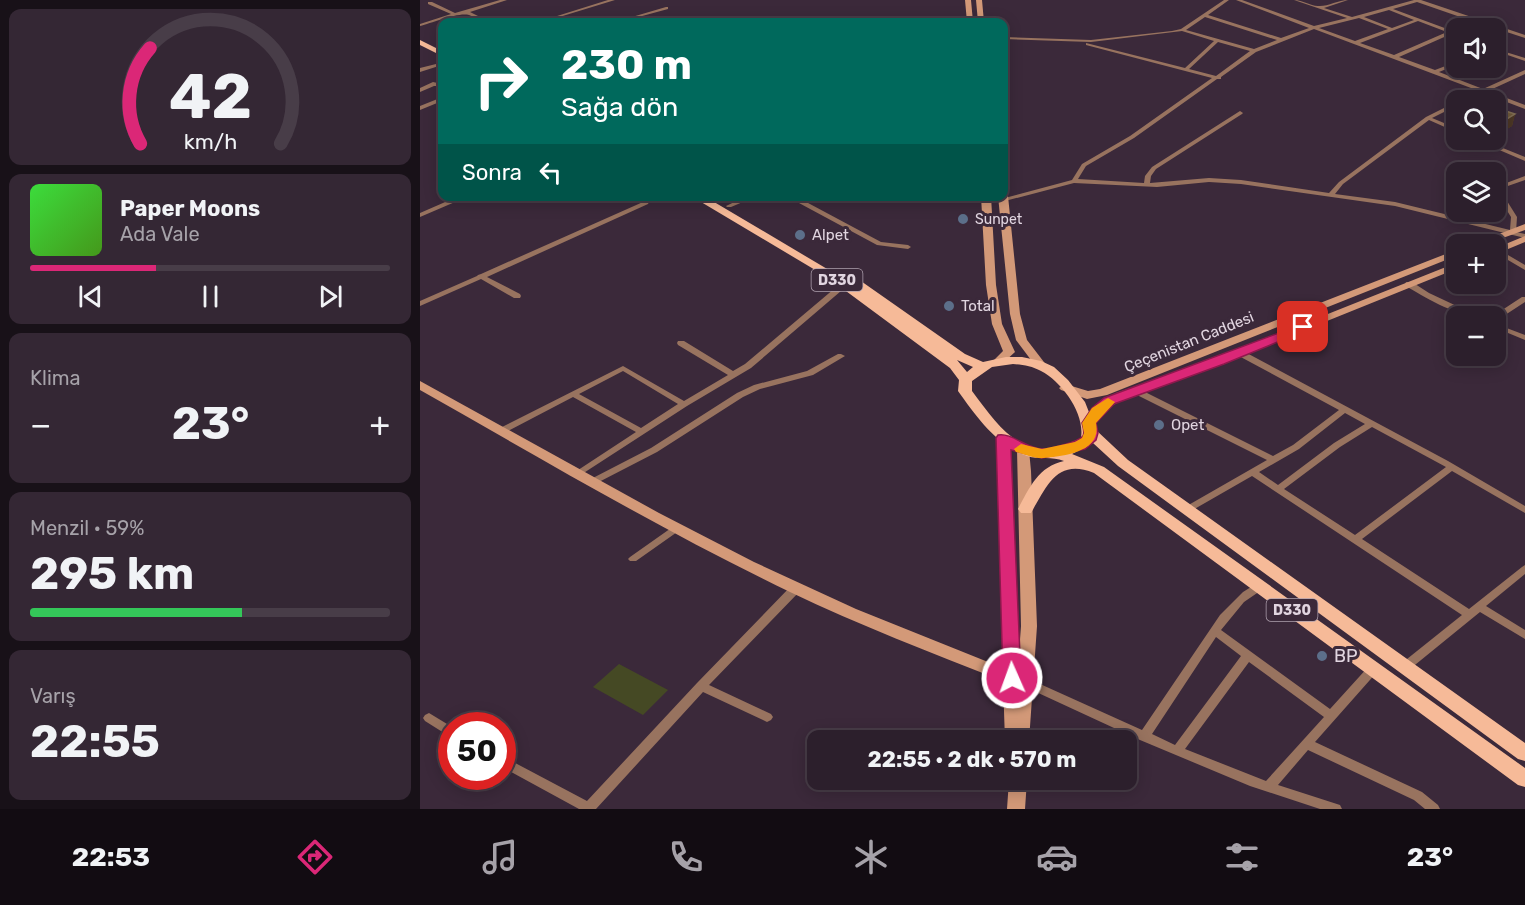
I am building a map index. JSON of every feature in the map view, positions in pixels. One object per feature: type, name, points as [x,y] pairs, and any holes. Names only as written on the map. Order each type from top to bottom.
[{"type":"main road","points":[[968,0],[970,18]]},
{"type":"main road","points":[[979,0],[981,18]]},
{"type":"main road","points":[[420,37],[438,46]]},
{"type":"main road","points":[[420,42],[438,52]]},
{"type":"main road","name":"D330","points":[[704,201],[844,285],[955,366],[966,380]]},
{"type":"main road","name":"D330","points":[[720,201],[841,271],[960,357],[982,366]]},
{"type":"main road","points":[[986,201],[991,285],[997,324],[1010,352],[1000,360],[982,366],[966,380],[965,391],[992,427],[1003,438],[1023,450],[1042,454],[1080,446],[1088,440],[1090,428],[1078,403],[1050,370],[1028,361],[1000,360]]},
{"type":"main road","points":[[1003,201],[1015,314],[1022,340],[1041,366]]},
{"type":"main road","points":[[1505,234],[1525,227]]},
{"type":"main road","points":[[1506,246],[1525,237]]},
{"type":"main road","name":"Çeçenistan Caddesi","points":[[1065,388],[1087,395],[1104,392],[1446,257]]},
{"type":"main road","name":"Çeçenistan Caddesi","points":[[1090,428],[1102,406],[1120,396],[1240,353],[1446,270]]},
{"type":"main road","points":[[420,386],[576,474],[796,588],[893,631],[1019,680]]},
{"type":"main road","name":"D330","points":[[1090,428],[1123,463],[1525,753]]},
{"type":"main road","points":[[1003,438],[1021,730]]},
{"type":"main road","points":[[1014,730],[1019,680],[1029,626],[1023,450]]},
{"type":"main road","name":"D330","points":[[1054,452],[1099,470],[1525,779]]},
{"type":"main road","points":[[1026,509],[1041,479],[1058,467],[1071,464],[1099,470]]},
{"type":"main road","points":[[1015,809],[1016,790]]},
{"type":"street","points":[[444,18],[505,0]]},
{"type":"street","points":[[553,18],[614,0]]},
{"type":"street","points":[[1008,38],[1076,42],[1143,37],[1182,30],[1227,0]]},
{"type":"street","points":[[1238,0],[1482,90]]},
{"type":"street","points":[[1296,0],[1350,19]]},
{"type":"street","points":[[1319,8],[1346,0]]},
{"type":"street","points":[[1074,181],[1084,165],[1219,78],[1254,51],[1313,28],[1417,0],[1470,18]]},
{"type":"street","points":[[420,7],[431,2],[458,14],[469,13],[478,18]]},
{"type":"street","points":[[631,18],[666,8]]},
{"type":"street","points":[[1389,9],[1446,30]]},
{"type":"street","points":[[1203,15],[1281,40]]},
{"type":"street","points":[[1359,17],[1390,28]]},
{"type":"street","points":[[420,25],[438,20]]},
{"type":"street","points":[[1354,43],[1417,20]]},
{"type":"street","points":[[1182,30],[1254,51]]},
{"type":"street","points":[[1506,30],[1525,37]]},
{"type":"street","points":[[1395,57],[1446,36]]},
{"type":"street","points":[[1186,69],[1216,41]]},
{"type":"street","points":[[1076,42],[1219,78]]},
{"type":"street","points":[[1506,53],[1525,60]]},
{"type":"street","points":[[420,70],[438,65]]},
{"type":"street","points":[[1435,72],[1446,67]]},
{"type":"street","points":[[1487,90],[1525,72]]},
{"type":"street","points":[[420,90],[433,84],[438,85]]},
{"type":"street","points":[[1506,99],[1525,106]]},
{"type":"street","points":[[420,108],[438,101]]},
{"type":"street","points":[[1331,194],[1341,183],[1428,118],[1446,109]]},
{"type":"street","points":[[1146,184],[1154,168],[1240,113]]},
{"type":"street","points":[[1428,118],[1446,126]]},
{"type":"street","points":[[1503,150],[1525,159]]},
{"type":"street","points":[[1513,231],[1514,217],[1499,194],[1503,186],[1525,178]]},
{"type":"street","points":[[1008,197],[1074,181],[1146,184],[1209,180],[1241,182],[1395,204],[1494,230],[1513,231],[1525,237]]},
{"type":"street","points":[[420,215],[454,201]]},
{"type":"street","points":[[420,304],[647,201]]},
{"type":"street","points":[[729,206],[742,201]]},
{"type":"street","points":[[798,201],[879,244],[908,247]]},
{"type":"street","points":[[1506,257],[1525,268]]},
{"type":"street","points":[[480,276],[517,296]]},
{"type":"street","points":[[1408,284],[1451,306]]},
{"type":"street","points":[[576,474],[640,431],[735,375],[771,348],[844,285]]},
{"type":"street","points":[[1506,311],[1525,299]]},
{"type":"street","points":[[1506,330],[1525,338]]},
{"type":"street","points":[[681,343],[735,375]]},
{"type":"street","points":[[1240,353],[1452,467],[1525,510]]},
{"type":"street","points":[[592,482],[654,450],[740,395],[757,387],[810,373],[841,356]]},
{"type":"street","points":[[501,431],[623,368],[684,404]]},
{"type":"street","points":[[1136,390],[1274,460]]},
{"type":"street","points":[[573,394],[640,431]]},
{"type":"street","points":[[1188,509],[1296,447],[1344,410]]},
{"type":"street","points":[[1278,489],[1337,445],[1371,424]]},
{"type":"street","points":[[1355,540],[1452,467]]},
{"type":"street","points":[[1254,473],[1470,615]]},
{"type":"street","points":[[633,559],[677,528]]},
{"type":"street","points":[[1406,666],[1525,569]]},
{"type":"street","points":[[1144,737],[1215,631],[1236,604],[1259,586]]},
{"type":"street","points":[[516,769],[589,808],[701,686],[796,588]]},
{"type":"street","points":[[1480,607],[1525,635]]},
{"type":"street","points":[[1215,631],[1331,716]]},
{"type":"street","points":[[1177,751],[1247,656]]},
{"type":"street","points":[[1269,786],[1373,669]]},
{"type":"street","points":[[1019,680],[1177,751],[1254,782],[1336,809]]},
{"type":"street","points":[[701,686],[767,717]]},
{"type":"street","points":[[429,718],[438,724]]},
{"type":"street","points":[[1307,744],[1418,796],[1434,809]]},
{"type":"green space","points":[[619,664],[668,690],[643,715],[593,687]]},
{"type":"building","points":[[1506,111],[1515,114],[1506,120]]},
{"type":"slow traffic","points":[[1021,449],[1042,454],[1080,446],[1088,440],[1091,433],[1089,423],[1097,411],[1108,402]]},
{"type":"place","name":"Sunpet","points":[[963,219]]},
{"type":"place","name":"Alpet","points":[[800,235]]},
{"type":"place","name":"Total","points":[[949,306]]},
{"type":"place","name":"Opet","points":[[1159,425]]},
{"type":"place","name":"BP","points":[[1322,656]]},
{"type":"route","points":[[1012,678],[1003,438],[1016,447],[1042,454],[1080,446],[1088,440],[1091,433],[1089,423],[1097,411],[1109,401],[1219,361],[1303,327]]}]
